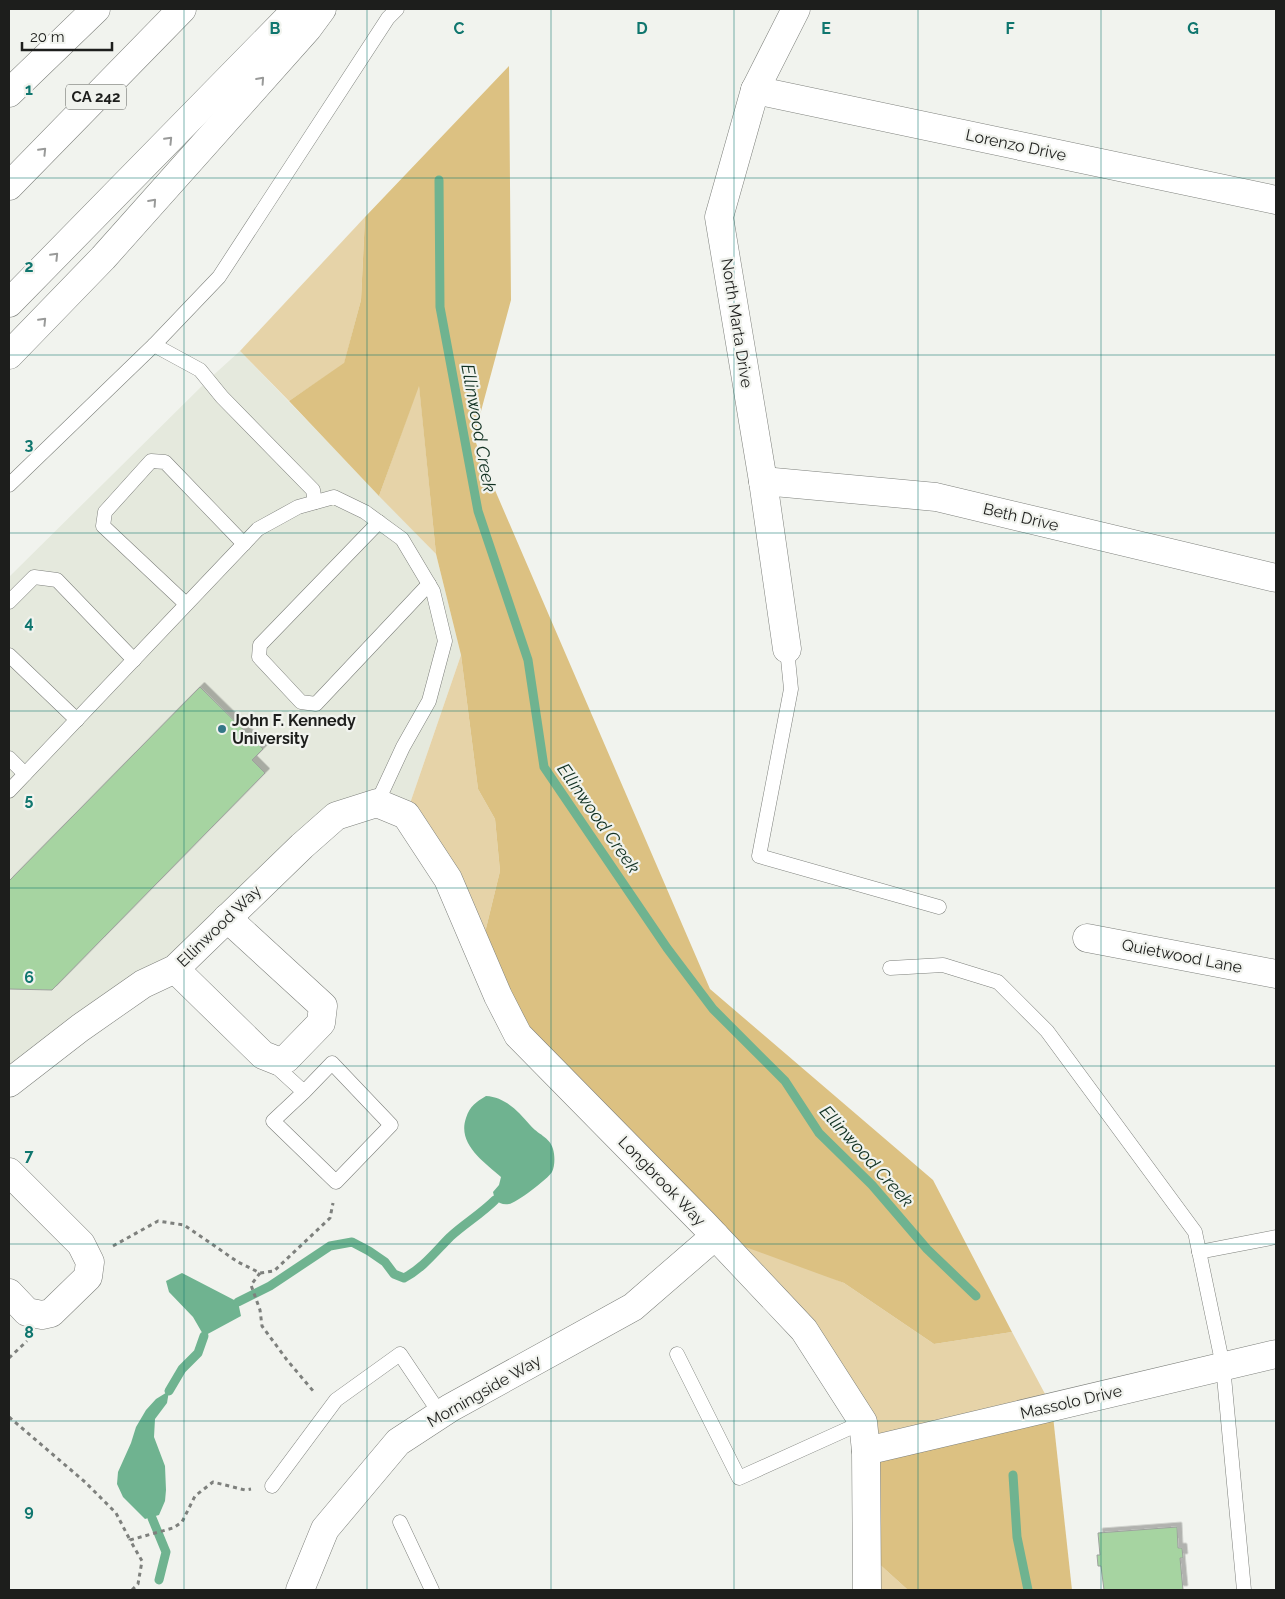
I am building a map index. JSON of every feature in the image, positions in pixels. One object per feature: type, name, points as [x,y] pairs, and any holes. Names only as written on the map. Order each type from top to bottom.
[{"type":"main road","points":[[9,93],[96,9]]},
{"type":"main road","name":"CA 242","points":[[9,186],[182,9]]},
{"type":"main road","points":[[9,303],[297,9]]},
{"type":"main road","points":[[9,356],[103,258],[308,28],[322,9]]},
{"type":"main road","name":"North Marta Drive","points":[[787,649],[763,481],[719,218],[755,90],[796,9]]},
{"type":"main road","name":"Lorenzo Drive","points":[[755,90],[1276,200]]},
{"type":"main road","name":"Beth Drive","points":[[763,481],[936,497],[1276,578]]},
{"type":"main road","name":"Ellinwood Way","points":[[9,1083],[80,1028],[143,984],[175,968],[302,846],[336,816],[377,803]]},
{"type":"main road","name":"Longbrook Way","points":[[377,803],[406,815],[448,879],[498,996],[518,1035],[715,1236],[804,1330],[863,1422],[866,1451],[867,1590]]},
{"type":"main road","points":[[175,968],[264,1055],[278,1061],[286,1059],[321,1022],[323,1006],[227,918]]},
{"type":"main road","name":"Quietwood Lane","points":[[1087,938],[1276,974]]},
{"type":"main road","points":[[9,1172],[81,1244],[90,1262],[88,1277],[51,1313],[42,1315],[27,1312],[9,1293]]},
{"type":"main road","name":"Morningside Way","points":[[300,1590],[325,1529],[398,1442],[441,1414],[633,1307],[715,1236]]},
{"type":"main road","name":"Massolo Drive","points":[[866,1451],[1276,1354]]},
{"type":"lane","points":[[9,485],[154,344],[219,276],[388,18],[397,9]]},
{"type":"lane","points":[[154,344],[200,370],[222,397],[313,490],[315,502]]},
{"type":"lane","points":[[186,604],[103,526],[105,512],[151,461],[165,462],[244,544]]},
{"type":"lane","points":[[9,792],[258,529],[298,507],[334,497],[365,512],[402,539],[433,591],[446,641],[429,701],[403,747],[377,803]]},
{"type":"lane","points":[[379,522],[260,645],[258,657],[301,702],[316,704],[429,584]]},
{"type":"lane","points":[[9,602],[34,577],[57,580],[134,660]]},
{"type":"lane","points":[[787,649],[790,689],[759,856],[939,907]]},
{"type":"lane","points":[[9,655],[76,720]]},
{"type":"lane","points":[[9,758],[25,774]]},
{"type":"lane","points":[[890,968],[943,966],[998,982],[1047,1031],[1195,1232],[1223,1366],[1244,1590]]},
{"type":"lane","points":[[264,1055],[304,1092]]},
{"type":"lane","points":[[332,1063],[391,1125],[336,1182],[274,1122],[304,1092],[332,1063]]},
{"type":"lane","points":[[1199,1252],[1276,1237]]},
{"type":"lane","points":[[272,1486],[336,1400],[400,1354],[441,1414]]},
{"type":"lane","points":[[677,1354],[739,1478],[863,1422]]},
{"type":"lane","points":[[400,1522],[432,1590]]},
{"type":"path","points":[[90,1262],[115,1244],[158,1221],[184,1225],[238,1262],[260,1273],[274,1271],[330,1218],[336,1182]]},
{"type":"path","points":[[260,1273],[251,1286],[260,1310],[262,1326],[287,1360],[329,1410]]},
{"type":"path","points":[[9,1417],[85,1482],[116,1513],[142,1561],[138,1584],[132,1590]]},
{"type":"path","points":[[130,1540],[173,1528],[182,1522],[195,1496],[213,1482],[245,1490],[272,1486]]},
{"type":"shaded area","points":[[509,66],[511,300],[474,437],[482,460],[710,989],[933,1180],[1012,1332],[934,1344],[844,1283],[715,1236],[518,1035],[480,953],[500,871],[495,819],[478,789],[461,655],[436,554],[419,386],[379,496],[289,401],[344,363],[361,300],[365,217]]},
{"type":"shaded area","points":[[365,217],[361,300],[344,364],[289,401],[240,351]]},
{"type":"shaded area","name":"John F. Kennedy University","points":[[240,351],[436,554],[461,655],[406,815],[336,816],[237,909],[9,1083],[9,577],[208,380]]},
{"type":"shaded area","points":[[419,384],[436,554],[379,496]]},
{"type":"shaded area","points":[[461,655],[478,789],[495,819],[500,871],[480,953],[406,815]]},
{"type":"shaded area","points":[[486,1096],[499,1099],[511,1106],[549,1141],[554,1152],[554,1167],[550,1175],[539,1185],[509,1204],[501,1204],[495,1200],[493,1192],[499,1185],[501,1177],[480,1159],[465,1136],[464,1127],[469,1110],[476,1102]]},
{"type":"shaded area","points":[[704,1224],[844,1283],[934,1344],[1012,1332],[1052,1407],[866,1451],[863,1421]]},
{"type":"shaded area","points":[[182,1273],[238,1302],[241,1316],[204,1336],[193,1317],[169,1292],[166,1281]]},
{"type":"shaded area","points":[[169,1391],[167,1403],[155,1419],[154,1437],[165,1466],[165,1501],[159,1515],[145,1519],[123,1497],[117,1484],[118,1472],[136,1427],[146,1410],[156,1399]]},
{"type":"shaded area","points":[[1052,1407],[1072,1590],[908,1590],[866,1552],[866,1451]]},
{"type":"shaded area","points":[[866,1552],[908,1590],[867,1590]]},
{"type":"building","name":"John F. Kennedy University","points":[[200,687],[263,749],[252,760],[265,773],[52,990],[9,989],[9,881]]},
{"type":"building","points":[[1177,1527],[1178,1548],[1182,1548],[1183,1558],[1180,1558],[1183,1590],[1104,1590],[1101,1566],[1098,1566],[1097,1555],[1100,1555],[1098,1533]]},
{"type":"waterway","name":"Ellinwood Creek","points":[[439,180],[440,307],[478,511],[528,660],[544,767],[667,948],[713,1009],[785,1081],[819,1133],[872,1185],[927,1249],[976,1296]]},
{"type":"waterway","points":[[238,1302],[270,1286],[330,1246],[352,1242],[385,1262],[394,1274],[404,1278],[423,1265],[450,1237],[495,1200]]},
{"type":"waterway","points":[[169,1391],[182,1369],[198,1353],[204,1336]]},
{"type":"waterway","name":"Ellinwood Creek","points":[[1013,1475],[1017,1537],[1028,1590]]},
{"type":"waterway","points":[[152,1518],[166,1552],[159,1580]]},
{"type":"place","name":"John F. Kennedy University","points":[[222,729]]}]
